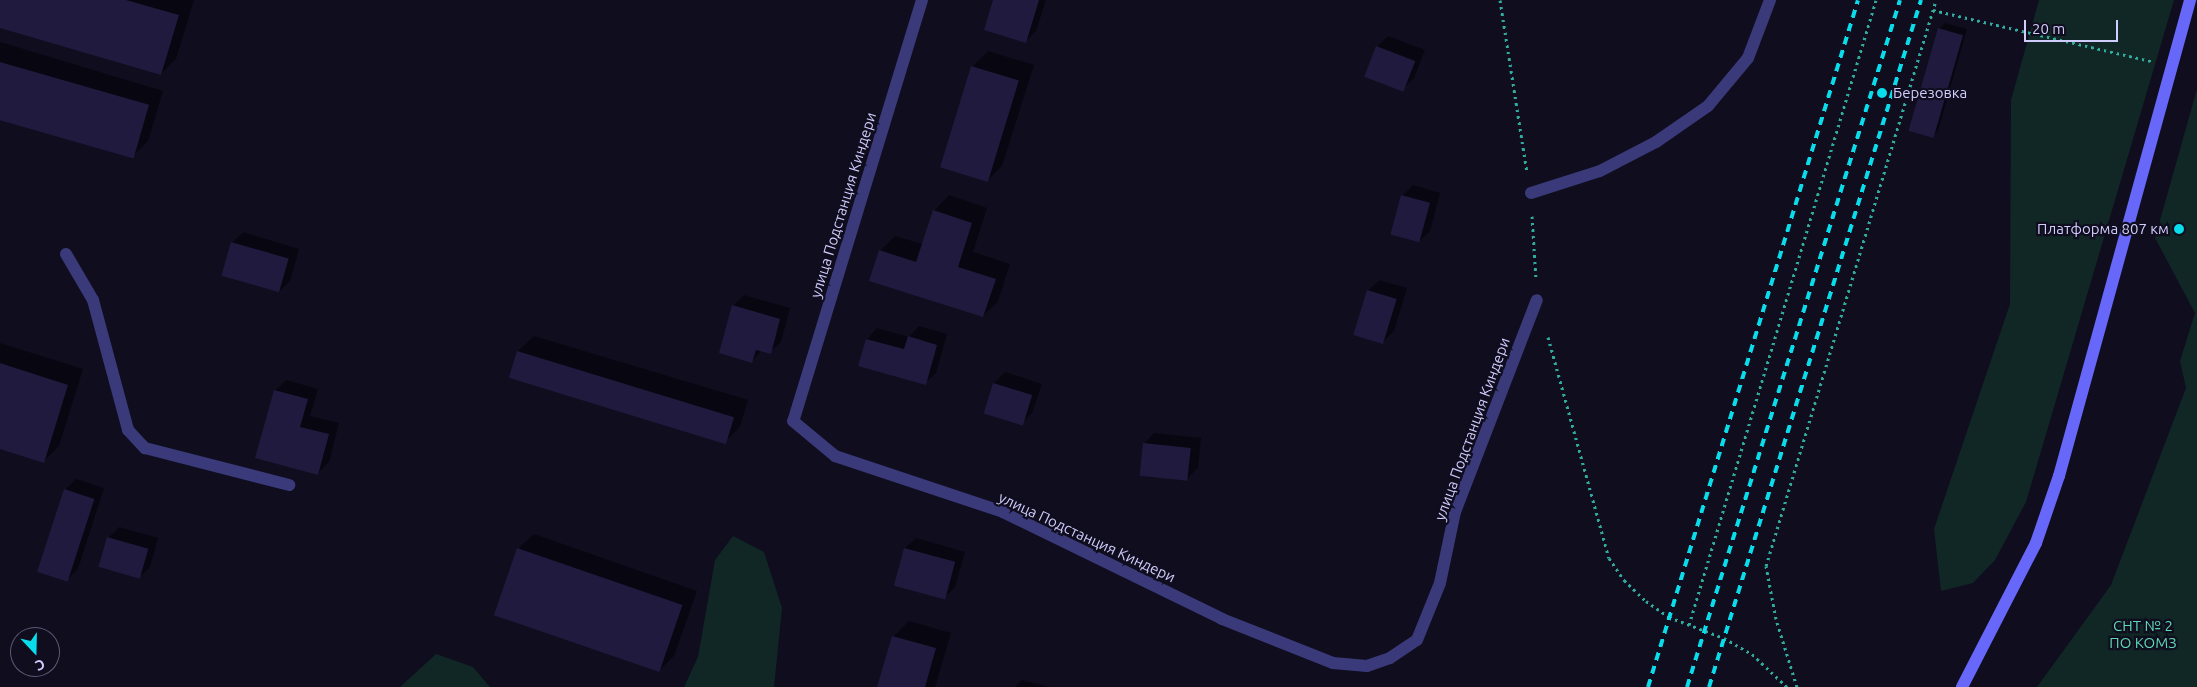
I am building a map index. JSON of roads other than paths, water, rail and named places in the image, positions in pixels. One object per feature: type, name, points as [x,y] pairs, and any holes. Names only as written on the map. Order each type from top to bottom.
[{"type":"street","name":"улица Подстанция Киндери","points":[[922,0],[793,421],[835,456],[1003,512],[1222,620],[1333,663],[1367,666],[1390,658],[1417,640],[1440,583],[1455,512],[1537,300]]},
{"type":"street","points":[[1531,194],[1600,171],[1656,142],[1708,106],[1748,58],[1770,0]]},
{"type":"street","points":[[1962,687],[2036,543],[2060,476],[2190,0]]},
{"type":"street","points":[[66,254],[94,300],[128,430],[145,448],[289,485]]},
{"type":"railway","points":[[1648,687],[1858,0]]},
{"type":"railway","points":[[1687,687],[1900,0]]},
{"type":"railway","points":[[1709,687],[1921,0]]},
{"type":"place","name":"Березовка","points":[[1882,93]]},
{"type":"place","name":"Платформа 807 км","points":[[2179,229]]},
{"type":"park label","name":"СНТ № 2 ПО КОМЗ","points":[[2143,634]]}]
